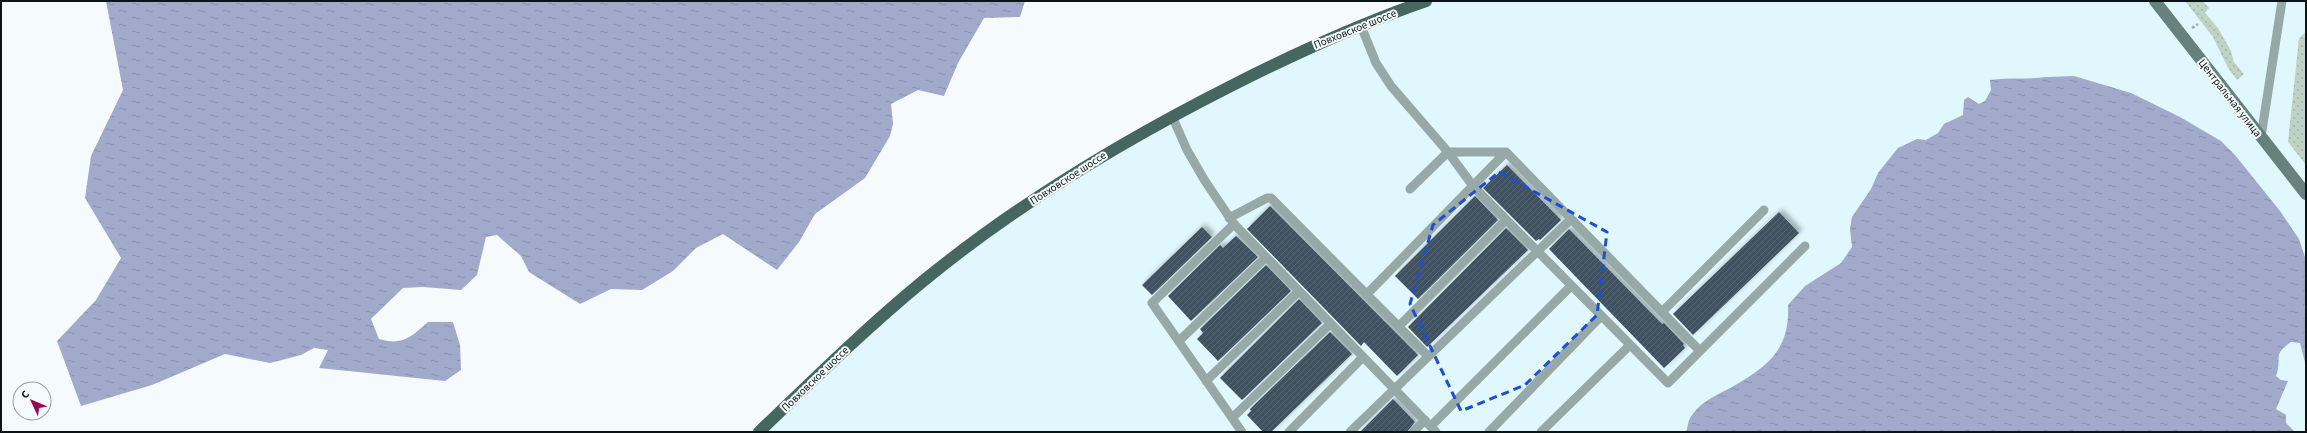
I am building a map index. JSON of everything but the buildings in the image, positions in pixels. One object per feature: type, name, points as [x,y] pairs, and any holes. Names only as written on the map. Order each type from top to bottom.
[{"type":"main road","name":"Повховское шоссе","points":[[759,432],[860,335],[922,282],[983,235],[1061,181],[1172,116],[1279,63],[1361,26],[1426,1]]},
{"type":"street","name":"Центральная улица","points":[[2155,1],[2306,194]]},
{"type":"lane","points":[[2260,137],[2282,1]]},
{"type":"lane","points":[[1361,26],[1376,63],[1391,86],[1448,152],[1473,186],[1668,383],[1806,246]]},
{"type":"lane","points":[[1172,116],[1191,156],[1231,221],[1298,292],[1431,426]]},
{"type":"lane","points":[[1410,189],[1448,152],[1506,152],[1700,351]]},
{"type":"lane","points":[[1367,294],[1506,152]]},
{"type":"lane","points":[[1242,432],[1152,303],[1231,221],[1266,198],[1271,198],[1428,356]]},
{"type":"lane","points":[[1662,312],[1764,210]]},
{"type":"lane","points":[[1350,432],[1571,219]]},
{"type":"lane","points":[[1399,326],[1506,220]]},
{"type":"lane","points":[[1179,341],[1265,258]]},
{"type":"lane","points":[[1413,432],[1431,426],[1571,286]]},
{"type":"lane","points":[[1206,381],[1298,292]]},
{"type":"lane","points":[[1489,432],[1601,316]]},
{"type":"lane","points":[[1232,418],[1330,324]]},
{"type":"lane","points":[[1542,432],[1630,344]]},
{"type":"lane","points":[[1289,432],[1363,357]]},
{"type":"highlighted area","points":[[1499,172],[1607,232],[1597,315],[1525,385],[1461,411],[1410,304],[1433,225]]},
{"type":"shaded area","points":[[1426,1],[2306,1],[2306,432],[759,432],[983,235],[1172,116]]},
{"type":"green space","points":[[2185,1],[2203,1],[2209,8],[2205,13],[2218,28],[2231,51],[2234,62],[2244,74],[2237,80],[2228,68],[2213,37]]},
{"type":"green space","points":[[2306,32],[2306,165],[2288,142],[2299,38]]},
{"type":"water","points":[[106,1],[1025,1],[1020,17],[984,18],[958,63],[944,96],[918,90],[891,104],[893,124],[890,136],[865,178],[815,214],[799,242],[777,270],[723,234],[696,248],[673,271],[642,290],[611,289],[580,304],[529,272],[521,256],[497,235],[486,237],[477,275],[461,290],[423,287],[403,288],[371,319],[379,339],[387,341],[400,341],[406,339],[428,322],[453,322],[460,345],[461,370],[445,381],[319,368],[328,350],[314,348],[301,355],[270,363],[225,354],[152,385],[81,406],[57,341],[96,300],[121,258],[85,198],[91,156],[123,90]]},
{"type":"water","points":[[2074,76],[2131,93],[2180,117],[2221,141],[2235,155],[2280,211],[2299,239],[2306,260],[2306,366],[2300,343],[2291,342],[2279,354],[2276,376],[2281,380],[2288,381],[2276,409],[2286,415],[2286,423],[2295,432],[1686,432],[1691,417],[1700,406],[1756,372],[1774,355],[1781,345],[1785,334],[1788,321],[1788,305],[1805,286],[1841,263],[1852,247],[1850,229],[1852,217],[1871,189],[1878,173],[1898,148],[1917,139],[1926,140],[1938,133],[1944,124],[1963,115],[1964,100],[1968,97],[1979,104],[1985,101],[1991,90],[1990,80]]}]
